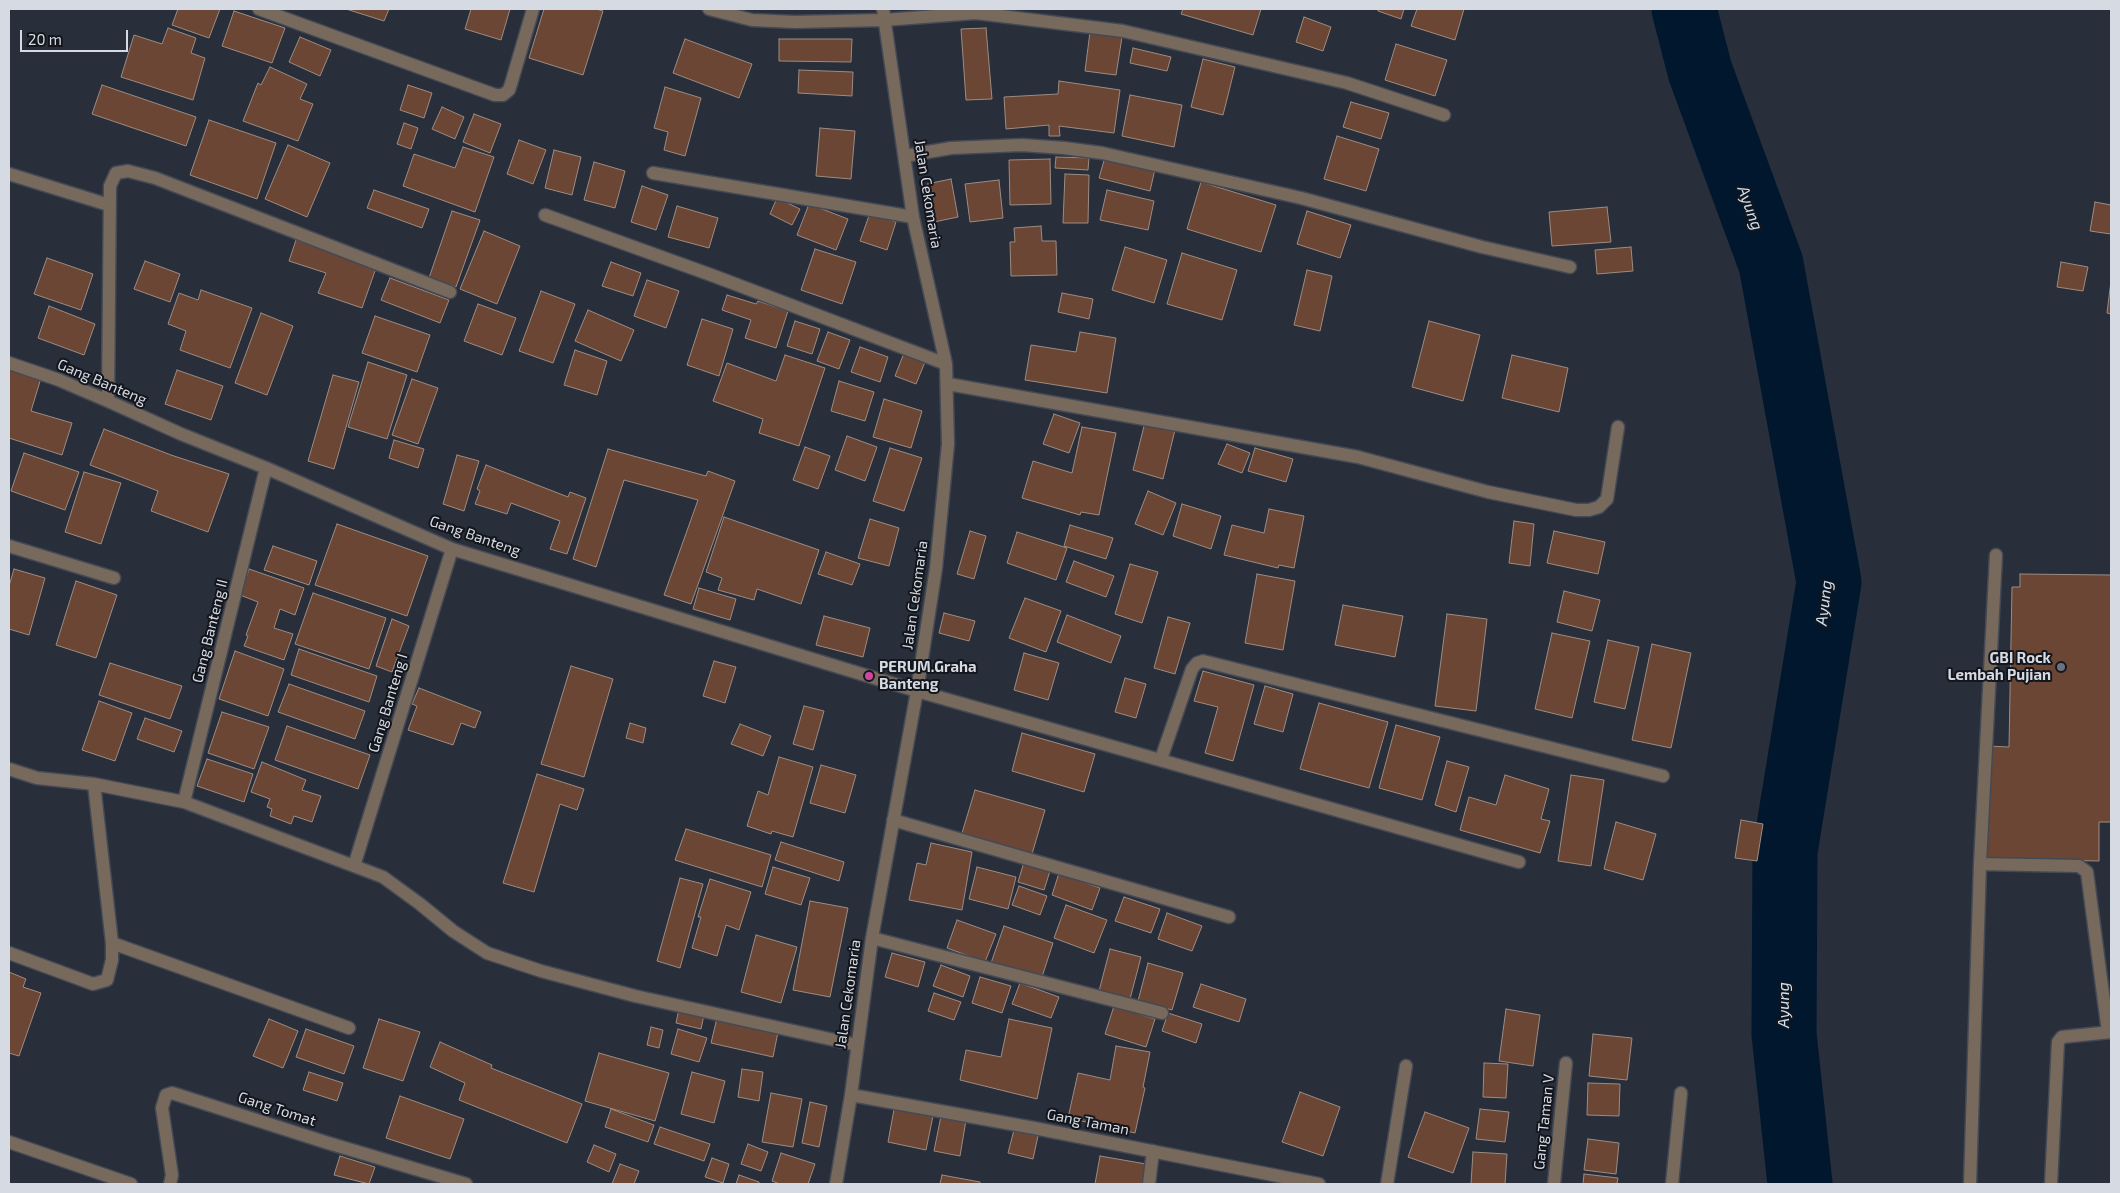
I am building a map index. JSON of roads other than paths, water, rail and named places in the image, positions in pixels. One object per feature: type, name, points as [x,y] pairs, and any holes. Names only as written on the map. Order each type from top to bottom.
[{"type":"street","points":[[259,9],[496,95],[503,95],[509,90],[533,9]]},
{"type":"street","points":[[709,9],[752,20],[794,22],[884,14],[976,13],[1123,31],[1347,83],[1444,115]]},
{"type":"street","name":"Jalan Cekomaria","points":[[836,1184],[851,1094],[872,938],[917,691],[936,568],[948,444],[946,364],[913,217],[884,14]]},
{"type":"street","points":[[905,156],[951,148],[1022,145],[1102,153],[1301,198],[1482,248],[1570,267]]},
{"type":"street","points":[[108,401],[109,205],[110,186],[113,175],[116,173],[128,171],[141,174],[450,292]]},
{"type":"street","points":[[654,173],[913,217]]},
{"type":"street","points":[[9,174],[109,205]]},
{"type":"street","points":[[546,215],[946,364]]},
{"type":"street","name":"Gang Banteng","points":[[9,363],[59,380],[181,434],[266,468],[452,548],[917,691],[1519,862]]},
{"type":"street","points":[[948,384],[1358,457],[1488,492],[1576,510],[1589,510],[1599,507],[1607,499],[1618,427]]},
{"type":"street","name":"Gang Banteng II","points":[[184,802],[266,468]]},
{"type":"street","points":[[9,546],[114,578]]},
{"type":"street","name":"Gang Banteng I","points":[[354,866],[452,548]]},
{"type":"street","points":[[1970,1184],[1980,864],[1996,555]]},
{"type":"street","points":[[1161,759],[1192,669],[1197,663],[1203,661],[1222,664],[1663,776]]},
{"type":"street","points":[[9,769],[38,778],[94,784],[184,802],[383,877],[453,931],[487,953],[541,971],[635,996],[857,1045]]},
{"type":"street","points":[[9,954],[93,984],[107,980],[112,960],[112,943],[94,784]]},
{"type":"street","points":[[893,820],[1229,916]]},
{"type":"street","points":[[1980,864],[2079,866],[2088,872],[2109,1032],[2062,1037],[2058,1042],[2051,1184]]},
{"type":"street","points":[[872,938],[1162,1013]]},
{"type":"street","points":[[112,943],[349,1028]]},
{"type":"street","name":"Gang Taman V","points":[[1554,1184],[1566,1063]]},
{"type":"street","points":[[1387,1184],[1406,1066]]},
{"type":"street","name":"Gang Tomat","points":[[170,1184],[172,1175],[162,1108],[166,1095],[172,1093],[328,1143],[466,1184]]},
{"type":"street","points":[[1672,1184],[1681,1093]]},
{"type":"street","name":"Gang Taman","points":[[851,1094],[1319,1184]]},
{"type":"street","points":[[9,1142],[131,1184]]},
{"type":"street","points":[[1148,1184],[1153,1151]]},
{"type":"waterway","name":"Ayung","points":[[1684,9],[1700,71],[1771,264],[1829,582],[1785,851],[1784,1034],[1800,1184]]},
{"type":"place","name":"GBI Rock Lembah Pujian","points":[[2061,667]]},
{"type":"place","name":"PERUM.Graha Banteng","points":[[869,676]]}]
